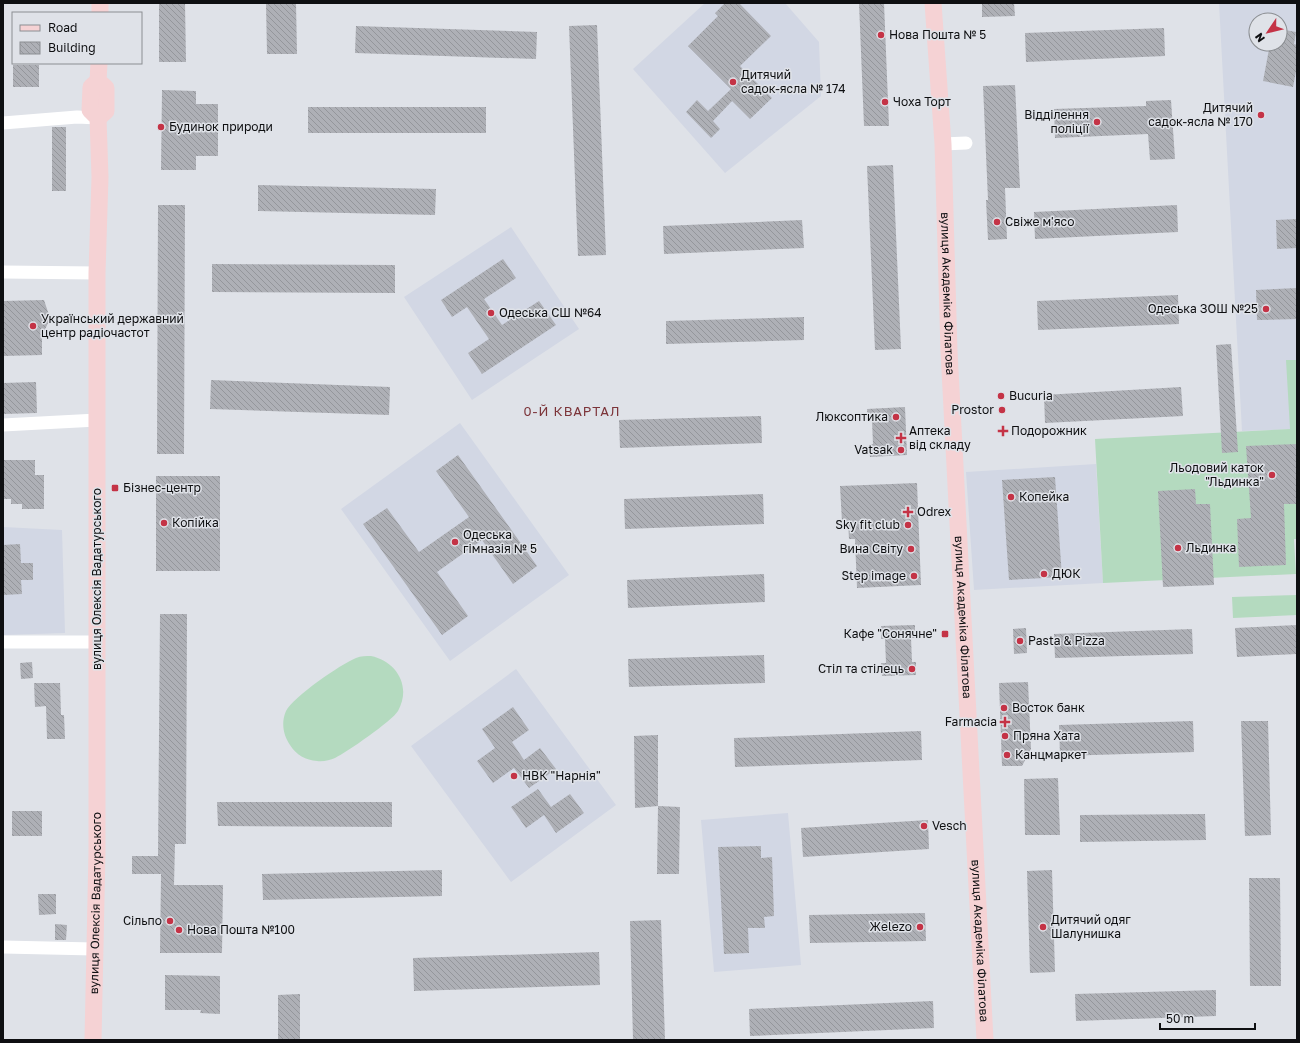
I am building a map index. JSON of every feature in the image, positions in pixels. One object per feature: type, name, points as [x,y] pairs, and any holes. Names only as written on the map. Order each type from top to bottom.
[{"type":"main road","name":"вулиця Академіка Філатова","points":[[933,3],[943,144],[949,351],[985,1040]]},
{"type":"main road","name":"вулиця Олексія Вадатурського","points":[[93,1040],[97,852],[97,273],[100,177],[98,118],[106,111],[106,88],[98,81],[99,64]]},
{"type":"street","points":[[3,123],[75,117],[98,118]]},
{"type":"street","points":[[943,144],[966,143]]},
{"type":"street","points":[[3,272],[97,273]]},
{"type":"street","points":[[3,425],[97,420]]},
{"type":"street","points":[[3,642],[97,642]]},
{"type":"street","points":[[3,948],[94,949]]},
{"type":"shaded area","name":"Дитячий садок-ясла № 174","points":[[705,3],[785,3],[819,42],[821,96],[725,173],[633,69]]},
{"type":"shaded area","points":[[1219,3],[1297,3],[1297,429],[1242,431]]},
{"type":"shaded area","name":"Одеська СШ №64","points":[[511,227],[579,329],[472,400],[404,297]]},
{"type":"shaded area","name":"Одеська гімназія № 5","points":[[460,423],[569,575],[450,661],[341,509]]},
{"type":"shaded area","points":[[1096,464],[1103,583],[974,590],[966,472]]},
{"type":"shaded area","points":[[3,527],[62,530],[65,633],[3,635]]},
{"type":"shaded area","name":"НВК \"Нарнія\"","points":[[516,669],[616,805],[511,882],[411,746]]},
{"type":"shaded area","points":[[788,813],[801,965],[714,972],[701,820]]},
{"type":"green space","points":[[1286,360],[1297,360],[1297,539],[1294,539],[1296,574],[1103,583],[1095,439],[1290,429]]},
{"type":"green space","points":[[1297,595],[1297,615],[1233,618],[1232,597]]},
{"type":"green space","points":[[371,656],[388,663],[399,676],[403,693],[402,702],[398,711],[379,729],[335,758],[326,761],[319,761],[309,759],[298,754],[292,749],[284,733],[284,715],[290,705],[307,690],[349,661],[358,657]]},
{"type":"building","points":[[159,3],[185,3],[186,62],[159,62]]},
{"type":"building","points":[[266,3],[296,3],[297,54],[267,54]]},
{"type":"building","points":[[725,3],[739,3],[771,36],[740,66],[772,98],[750,119],[732,101],[713,121],[720,129],[711,138],[686,112],[697,100],[708,111],[731,89],[688,46],[718,16],[715,13]]},
{"type":"building","points":[[859,3],[884,3],[889,126],[864,126]]},
{"type":"building","points":[[982,3],[1014,3],[1015,16],[982,17]]},
{"type":"building","points":[[597,25],[606,255],[578,256],[569,26]]},
{"type":"building","points":[[356,26],[537,32],[536,59],[355,53]]},
{"type":"building","points":[[1164,28],[1165,56],[1026,62],[1025,33]]},
{"type":"building","points":[[1288,30],[1296,32],[1294,44],[1297,45],[1297,66],[1293,87],[1263,81],[1268,52],[1288,52]]},
{"type":"building","points":[[13,65],[39,65],[39,87],[13,87]]},
{"type":"building","points":[[1015,85],[1020,188],[1005,188],[1007,239],[988,240],[986,200],[988,200],[983,86]]},
{"type":"building","points":[[162,90],[196,91],[196,104],[218,104],[218,156],[196,156],[196,170],[161,170]]},
{"type":"building","points":[[1171,100],[1175,159],[1150,160],[1148,134],[1055,138],[1054,109],[1146,106],[1146,101]]},
{"type":"building","points":[[308,107],[486,107],[486,133],[308,133]]},
{"type":"building","points":[[52,127],[66,127],[66,191],[52,191]]},
{"type":"building","points":[[893,165],[901,349],[875,350],[867,166]]},
{"type":"building","points":[[258,185],[436,189],[435,215],[258,211]]},
{"type":"building","points":[[158,205],[185,205],[184,454],[157,454]]},
{"type":"building","points":[[1177,205],[1178,232],[1035,239],[1034,212]]},
{"type":"building","points":[[1297,219],[1297,248],[1277,249],[1276,220]]},
{"type":"building","points":[[802,220],[804,248],[664,254],[663,226]]},
{"type":"building","points":[[503,259],[516,278],[484,299],[502,325],[539,301],[556,325],[482,374],[468,353],[489,339],[467,307],[452,317],[441,300]]},
{"type":"building","points":[[212,264],[395,265],[395,293],[212,292]]},
{"type":"building","points":[[1297,288],[1297,319],[1257,320],[1256,290]]},
{"type":"building","points":[[1178,295],[1179,324],[1038,330],[1037,301]]},
{"type":"building","name":"Український державний центр радіочастот","points":[[44,300],[49,315],[48,323],[42,336],[42,355],[3,356],[3,301]]},
{"type":"building","points":[[804,317],[804,340],[666,344],[666,321]]},
{"type":"building","points":[[1231,344],[1238,452],[1222,453],[1216,345]]},
{"type":"building","points":[[211,380],[390,387],[389,415],[210,409]]},
{"type":"building","points":[[36,382],[37,413],[3,414],[3,383]]},
{"type":"building","points":[[1181,387],[1183,416],[1045,423],[1044,395]]},
{"type":"building","points":[[905,407],[907,455],[870,457],[869,444],[873,444],[872,421],[868,421],[867,409]]},
{"type":"building","points":[[761,416],[762,443],[620,448],[619,420]]},
{"type":"building","points":[[1297,444],[1297,504],[1284,504],[1286,565],[1239,567],[1237,519],[1251,518],[1246,446]]},
{"type":"building","points":[[458,455],[537,566],[513,584],[482,540],[437,572],[468,616],[442,635],[363,524],[387,508],[419,552],[469,517],[436,471]]},
{"type":"building","points":[[3,460],[35,460],[35,475],[44,475],[44,509],[22,509],[22,504],[11,504],[11,499],[3,499]]},
{"type":"building","points":[[156,476],[220,476],[220,571],[156,571]]},
{"type":"building","points":[[1055,477],[1062,577],[1009,580],[1002,480]]},
{"type":"building","points":[[917,483],[921,585],[857,588],[855,539],[849,539],[848,522],[842,522],[840,486]]},
{"type":"building","points":[[1195,489],[1196,504],[1210,504],[1214,585],[1163,587],[1158,491]]},
{"type":"building","points":[[763,494],[764,524],[625,529],[624,499]]},
{"type":"building","points":[[20,544],[21,563],[33,563],[33,580],[21,580],[22,594],[3,595],[3,545]]},
{"type":"building","points":[[764,574],[765,602],[628,608],[627,580]]},
{"type":"building","points":[[160,614],[187,614],[186,844],[175,844],[174,885],[223,885],[222,953],[160,953],[161,874],[132,874],[132,856],[158,856]]},
{"type":"building","points":[[915,625],[915,638],[911,638],[912,662],[916,662],[916,675],[882,676],[881,663],[886,663],[885,639],[881,639],[881,626]]},
{"type":"building","points":[[1297,625],[1297,654],[1237,657],[1235,628]]},
{"type":"building","name":"Pasta & Pizza","points":[[1026,628],[1027,653],[1014,654],[1013,629]]},
{"type":"building","points":[[1192,629],[1193,654],[1055,658],[1054,634]]},
{"type":"building","points":[[764,655],[765,683],[629,687],[628,659]]},
{"type":"building","points":[[32,662],[33,678],[21,679],[20,663]]},
{"type":"building","points":[[1028,682],[1031,749],[1022,766],[1002,766],[999,683]]},
{"type":"building","points":[[34,683],[60,683],[61,715],[64,715],[65,739],[47,739],[46,706],[35,707]]},
{"type":"building","points":[[513,707],[529,730],[512,742],[524,760],[540,748],[556,769],[529,788],[514,768],[493,783],[477,761],[495,748],[482,729]]},
{"type":"building","points":[[1193,721],[1194,752],[1060,756],[1059,725]]},
{"type":"building","points":[[1241,721],[1268,721],[1271,835],[1245,836]]},
{"type":"building","points":[[921,731],[922,760],[735,767],[734,738]]},
{"type":"building","points":[[658,735],[658,806],[635,808],[634,736]]},
{"type":"building","points":[[1058,778],[1060,835],[1025,835],[1024,779]]},
{"type":"building","points":[[538,789],[551,807],[570,794],[584,813],[556,833],[544,815],[526,828],[511,807]]},
{"type":"building","points":[[217,802],[392,802],[392,827],[218,826]]},
{"type":"building","points":[[658,806],[680,807],[679,874],[657,874]]},
{"type":"building","points":[[12,811],[42,811],[42,836],[12,836]]},
{"type":"building","points":[[1205,814],[1206,840],[1080,842],[1080,815]]},
{"type":"building","points":[[928,820],[929,849],[803,857],[801,828]]},
{"type":"building","points":[[761,846],[761,858],[772,857],[774,916],[764,917],[765,928],[748,928],[749,953],[724,954],[718,847]]},
{"type":"building","points":[[442,870],[442,896],[263,900],[262,874]]},
{"type":"building","points":[[1052,870],[1055,972],[1030,973],[1027,871]]},
{"type":"building","points":[[1249,878],[1280,878],[1281,986],[1250,986]]},
{"type":"building","points":[[38,894],[56,894],[56,914],[39,915]]},
{"type":"building","points":[[925,913],[926,941],[810,943],[809,915]]},
{"type":"building","points":[[661,920],[665,1040],[633,1040],[630,921]]},
{"type":"building","points":[[55,924],[67,925],[66,940],[55,940]]},
{"type":"building","points":[[599,952],[600,985],[414,991],[413,958]]},
{"type":"building","points":[[165,975],[220,976],[220,1014],[200,1013],[201,1010],[165,1010]]},
{"type":"building","points":[[1216,990],[1216,1016],[1076,1021],[1075,994]]},
{"type":"building","points":[[300,994],[300,1040],[278,1040],[278,995]]},
{"type":"building","points":[[933,1001],[934,1028],[750,1036],[749,1009]]},
{"type":"place","name":"Нова Пошта № 5","points":[[881,35]]},
{"type":"place","name":"Дитячий садок-ясла № 174","points":[[733,82]]},
{"type":"place","name":"Чоха Торт","points":[[885,102]]},
{"type":"place","name":"Дитячий садок-ясла № 170","points":[[1261,115]]},
{"type":"place","name":"Відділення поліції","points":[[1097,122]]},
{"type":"place","name":"Будинок природи","points":[[161,127]]},
{"type":"place","name":"Свіже м'ясо","points":[[997,222]]},
{"type":"place","name":"Одеська ЗОШ №25","points":[[1266,309]]},
{"type":"place","name":"Одеська СШ №64","points":[[491,313]]},
{"type":"place","name":"Український державний центр радіочастот","points":[[33,326]]},
{"type":"place","name":"Bucuria","points":[[1001,396]]},
{"type":"place","name":"Prostor","points":[[1002,410]]},
{"type":"place","name":"Люксоптика","points":[[896,417]]},
{"type":"place","name":"Подорожник","points":[[1003,431]]},
{"type":"place","name":"Аптека від складу","points":[[901,438]]},
{"type":"place","name":"Vatsak","points":[[901,450]]},
{"type":"place","name":"Льодовий каток \"Льдинка\"","points":[[1272,475]]},
{"type":"place","name":"Бізнес-центр","points":[[115,488]]},
{"type":"place","name":"Копейка","points":[[1011,497]]},
{"type":"place","name":"Odrex","points":[[908,512]]},
{"type":"place","name":"Копійка","points":[[164,523]]},
{"type":"place","name":"Sky fit club","points":[[908,525]]},
{"type":"place","name":"Одеська гімназія № 5","points":[[455,542]]},
{"type":"place","name":"Льдинка","points":[[1178,548]]},
{"type":"place","name":"Вина Світу","points":[[911,549]]},
{"type":"place","name":"ДЮК","points":[[1044,574]]},
{"type":"place","name":"Step image","points":[[914,576]]},
{"type":"place","name":"Кафе \"Сонячне\"","points":[[945,634]]},
{"type":"place","name":"Pasta & Pizza","points":[[1020,641]]},
{"type":"place","name":"Стіл та стілець","points":[[912,669]]},
{"type":"place","name":"Восток банк","points":[[1004,708]]},
{"type":"place","name":"Farmacia","points":[[1005,722]]},
{"type":"place","name":"Пряна Хата","points":[[1005,736]]},
{"type":"place","name":"Канцмаркет","points":[[1007,755]]},
{"type":"place","name":"НВК \"Нарнія\"","points":[[514,776]]},
{"type":"place","name":"Vesch","points":[[924,826]]},
{"type":"place","name":"Сільпо","points":[[170,921]]},
{"type":"place","name":"Жelezo","points":[[920,927]]},
{"type":"place","name":"Дитячий одяг Шалунишка","points":[[1043,927]]},
{"type":"place","name":"Нова Пошта №100","points":[[179,930]]},
{"type":"district","name":"0-Й КВАРТАЛ","points":[[572,411]]}]
